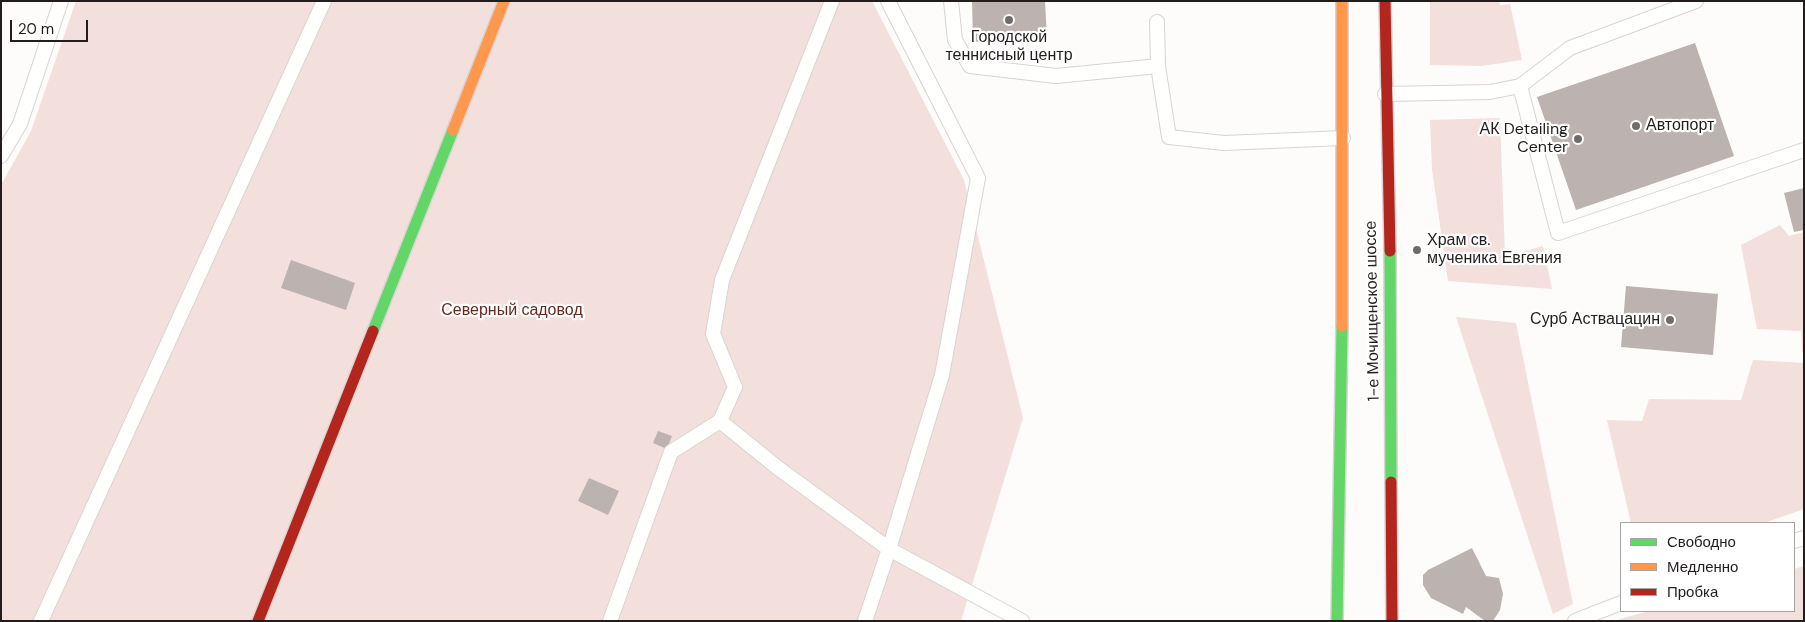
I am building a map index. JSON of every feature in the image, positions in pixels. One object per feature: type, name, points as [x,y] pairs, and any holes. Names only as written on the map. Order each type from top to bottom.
[{"type":"main road","points":[[258,621],[504,1]]},
{"type":"main road","name":"1-е Мочищенское шоссе","points":[[1337,621],[1343,138],[1342,1]]},
{"type":"main road","name":"1-е Мочищенское шоссе","points":[[1384,1],[1390,275],[1392,621]]},
{"type":"lane","points":[[1,156],[20,124],[61,1]]},
{"type":"lane","points":[[41,621],[324,1]]},
{"type":"lane","points":[[610,621],[671,452],[720,421],[735,387],[712,334],[722,280],[832,1]]},
{"type":"lane","points":[[865,621],[942,375],[978,178],[888,1]]},
{"type":"lane","points":[[951,1],[955,40],[970,66],[1056,76],[1158,66]]},
{"type":"lane","points":[[1385,94],[1490,92],[1520,86],[1570,48],[1696,1]]},
{"type":"lane","points":[[1157,22],[1158,66],[1170,137],[1224,143],[1343,138]]},
{"type":"lane","points":[[1520,86],[1558,233],[1804,150]]},
{"type":"lane","points":[[720,421],[778,468],[889,549],[1022,621]]},
{"type":"lane","points":[[1575,621],[1620,603]]},
{"type":"green space","name":"Северный садовод","points":[[76,1],[872,1],[964,180],[1023,418],[961,621],[1,621],[1,185],[31,131]]},
{"type":"green space","points":[[1430,1],[1499,1],[1500,5],[1510,4],[1522,60],[1482,66],[1430,65]]},
{"type":"green space","points":[[1500,118],[1505,257],[1543,246],[1552,289],[1448,281],[1432,169],[1430,120]]},
{"type":"green space","points":[[1780,225],[1789,236],[1804,232],[1804,352],[1802,352],[1801,331],[1757,329],[1741,245]]},
{"type":"green space","points":[[1456,317],[1516,323],[1573,604],[1553,614]]},
{"type":"green space","points":[[1753,360],[1804,363],[1804,509],[1767,522],[1631,522],[1607,420],[1642,421],[1649,399],[1741,400]]},
{"type":"green space","points":[[1804,566],[1804,621],[1613,621],[1645,612],[1795,612],[1795,569]]},
{"type":"building","name":"Городской теннисный центр","points":[[972,1],[1045,1],[1047,38],[973,42]]},
{"type":"building","name":"Автопорт","points":[[1695,43],[1734,156],[1576,210],[1537,97]]},
{"type":"building","points":[[1804,188],[1804,230],[1794,232],[1784,193]]},
{"type":"building","points":[[291,260],[355,283],[346,310],[281,288]]},
{"type":"building","name":"Сурб Аствацацин","points":[[1626,286],[1718,294],[1713,355],[1621,347]]},
{"type":"building","points":[[658,431],[672,436],[667,449],[653,443]]},
{"type":"building","points":[[589,478],[619,491],[608,515],[578,501]]},
{"type":"building","points":[[1472,548],[1486,576],[1499,578],[1503,594],[1500,610],[1493,621],[1485,621],[1466,607],[1463,614],[1431,598],[1423,585],[1423,575],[1428,570]]},
{"type":"traffic: fast","points":[[373,331],[453,130]]},
{"type":"traffic: fast","points":[[1390,251],[1391,482]]},
{"type":"traffic: fast","points":[[1337,621],[1342,326]]},
{"type":"traffic: slow","points":[[453,130],[504,1]]},
{"type":"traffic: slow","points":[[1342,1],[1342,326]]},
{"type":"traffic: jam","points":[[1385,1],[1390,251]]},
{"type":"traffic: jam","points":[[258,621],[373,331]]},
{"type":"traffic: jam","points":[[1391,482],[1392,621]]},
{"type":"place","name":"Городской теннисный центр","points":[[1009,20]]},
{"type":"place","name":"Автопорт","points":[[1636,126]]},
{"type":"place","name":"АК Detailing Center","points":[[1578,139]]},
{"type":"place","name":"Храм св. мученика Евгения","points":[[1417,250]]},
{"type":"place","name":"Сурб Аствацацин","points":[[1670,320]]}]
